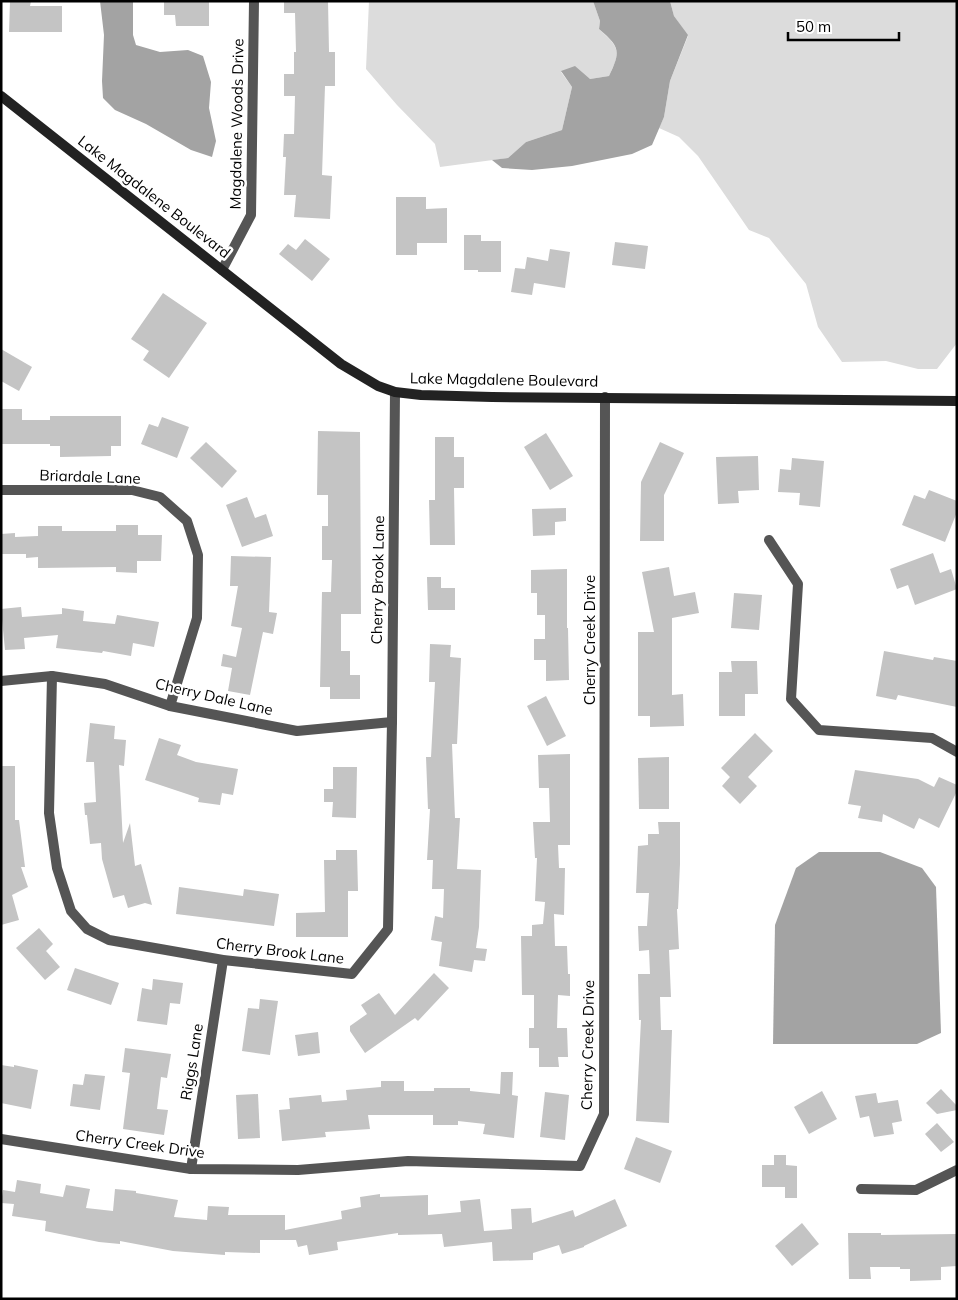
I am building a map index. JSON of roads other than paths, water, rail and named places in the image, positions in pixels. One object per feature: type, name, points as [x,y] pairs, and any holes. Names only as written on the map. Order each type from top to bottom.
[{"type":"street","name":"Magdalene Woods Drive","points":[[222,270],[251,215],[254,1]]},
{"type":"street","name":"Lake Magdalene Boulevard","points":[[1,96],[341,364],[371,382],[395,392],[421,395],[492,397],[957,401]]},
{"type":"street","name":"Cherry Brook Lane","points":[[52,676],[49,813],[57,868],[71,911],[87,929],[109,940],[223,960],[352,974],[388,929],[395,392]]},
{"type":"street","name":"Cherry Creek Drive","points":[[1,1139],[191,1169],[298,1170],[408,1161],[580,1166],[604,1114],[606,398]]},
{"type":"street","name":"Briardale Lane","points":[[1,490],[132,490],[160,497],[187,521],[198,555],[197,618],[170,706]]},
{"type":"street","points":[[769,540],[798,584],[791,699],[819,730],[932,738],[957,752]]},
{"type":"street","name":"Cherry Dale Lane","points":[[1,681],[52,676],[105,684],[170,706],[297,731],[392,722]]},
{"type":"street","name":"Riggs Lane","points":[[191,1169],[223,960]]},
{"type":"street","points":[[861,1188],[916,1190],[957,1170]]}]
